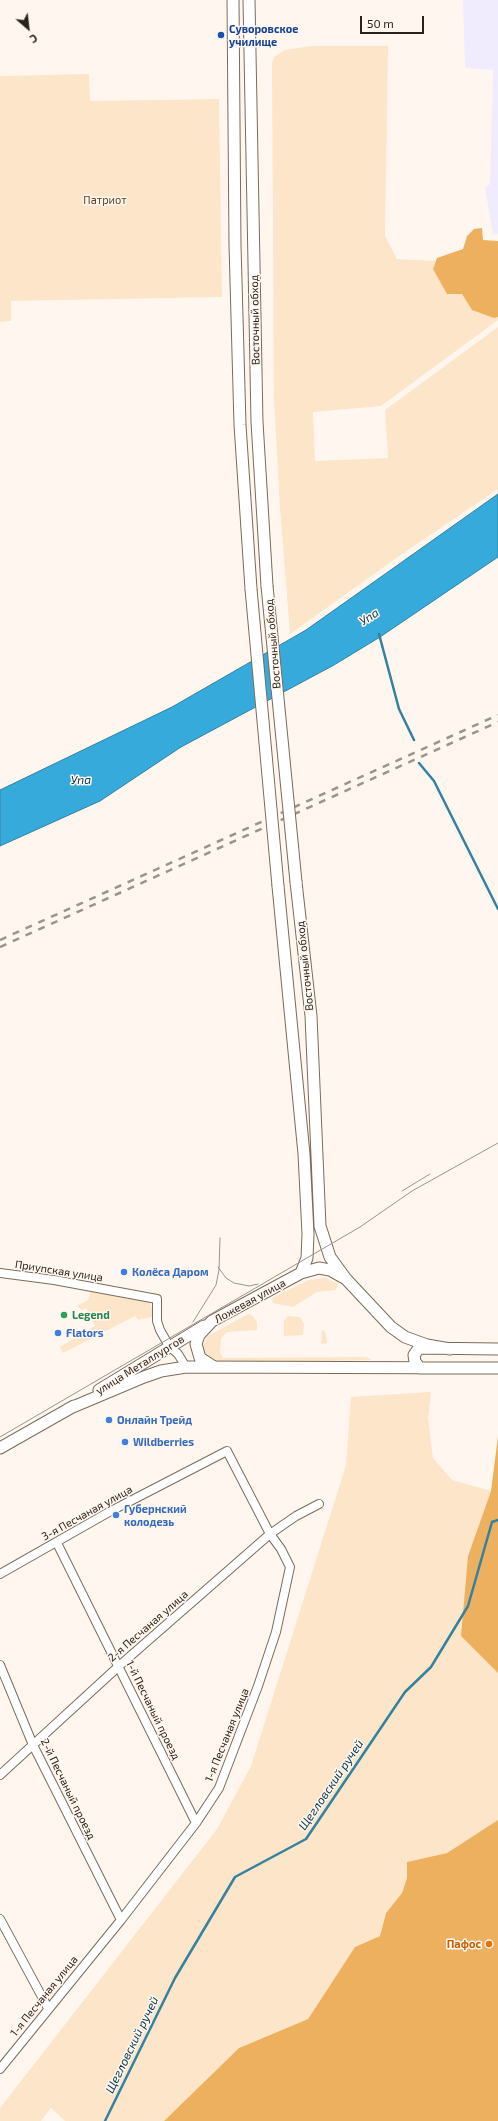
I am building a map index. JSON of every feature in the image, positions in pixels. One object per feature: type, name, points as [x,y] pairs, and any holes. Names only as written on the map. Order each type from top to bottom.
[{"type":"main road","name":"Восточный обход","points":[[233,0],[235,245],[240,418],[251,589],[304,1154],[308,1234],[307,1258],[302,1273]]},
{"type":"main road","name":"Восточный обход","points":[[249,0],[257,422],[268,586],[296,882],[311,1016],[320,1226],[330,1257],[346,1279]]},
{"type":"main road","name":"Ложевая улица","points":[[214,1367],[200,1358],[196,1344],[199,1335],[212,1321],[302,1273],[319,1268],[330,1270],[346,1279],[391,1327],[405,1337],[427,1345],[450,1349]]},
{"type":"main road","name":"улица Металлургов","points":[[0,1448],[68,1410],[169,1346],[212,1321]]},
{"type":"main road","name":"Ложевая улица","points":[[420,1368],[415,1362],[414,1355],[419,1348],[498,1349]]},
{"type":"main road","name":"улица Металлургов","points":[[68,1410],[161,1371],[186,1367],[214,1367]]},
{"type":"main road","points":[[214,1367],[498,1368]]},
{"type":"street","name":"Приупская улица","points":[[0,1273],[54,1280],[157,1299],[157,1321],[169,1346],[178,1354],[186,1367]]},
{"type":"street","name":"1-я Песчаная улица","points":[[0,2069],[121,1920],[196,1823],[219,1788],[258,1686],[276,1632],[290,1567],[284,1554],[270,1534],[227,1452]]},
{"type":"street","name":"3-я Песчаная улица","points":[[0,1574],[57,1543],[109,1512],[227,1452]]},
{"type":"street","name":"2-я Песчаная улица","points":[[0,1775],[119,1666],[270,1534],[296,1516],[319,1504]]},
{"type":"street","name":"1-й Песчаный проезд","points":[[57,1543],[196,1823]]},
{"type":"street","name":"2-й Песчаный проезд","points":[[0,1665],[33,1745],[121,1920]]},
{"type":"street","points":[[0,1919],[48,2008]]},
{"type":"shaded area","points":[[463,0],[498,0],[498,234],[493,234],[485,188],[490,184],[493,70],[465,68]]},
{"type":"shaded area","points":[[482,228],[483,240],[498,241],[498,317],[494,318],[472,310],[462,294],[447,294],[433,269],[437,258],[463,249],[467,236],[474,229]]},
{"type":"shaded area","points":[[498,1436],[498,1673],[461,1636],[468,1556],[491,1491]]},
{"type":"shaded area","points":[[498,1820],[498,2121],[164,2121],[239,2048],[308,2019],[355,1947],[380,1936],[386,1913],[402,1893],[407,1878],[407,1862],[447,1853]]},
{"type":"green space","points":[[310,46],[388,46],[385,236],[397,259],[436,261],[433,269],[462,294],[473,310],[498,318],[498,320],[381,406],[313,412],[315,461],[388,458],[385,410],[498,327],[498,489],[402,554],[290,634],[280,508],[274,399],[272,63],[274,57],[285,50]]},
{"type":"green space","name":"Патриот","points":[[89,74],[90,101],[219,99],[222,297],[11,301],[11,321],[0,322],[0,76]]},
{"type":"green space","points":[[326,1278],[338,1284],[336,1290],[317,1292],[293,1307],[273,1303],[272,1298],[309,1280]]},
{"type":"green space","points":[[91,1291],[150,1303],[152,1308],[152,1317],[138,1320],[135,1316],[63,1353],[60,1347],[95,1326],[86,1308],[82,1310],[77,1306],[88,1300]]},
{"type":"green space","points":[[248,1314],[252,1315],[257,1322],[257,1330],[227,1332],[221,1338],[220,1352],[223,1358],[366,1357],[372,1360],[213,1363],[205,1356],[202,1347],[208,1336]]},
{"type":"green space","points":[[288,1316],[300,1317],[304,1324],[303,1335],[284,1336],[284,1321]]},
{"type":"green space","points":[[322,1330],[325,1331],[327,1343],[321,1344]]},
{"type":"green space","points":[[431,1392],[428,1418],[433,1458],[452,1480],[491,1491],[468,1556],[498,1673],[498,1820],[447,1853],[407,1862],[407,1878],[402,1893],[386,1913],[380,1936],[355,1947],[308,2019],[239,2048],[164,2121],[65,2121],[51,2108],[41,2121],[0,2121],[0,2108],[217,1829],[251,1766],[346,1465],[351,1397]]},
{"type":"water","name":"Упа","points":[[498,494],[498,557],[380,637],[334,665],[181,747],[100,801],[0,846],[0,790],[172,707],[306,630]]},
{"type":"waterway","name":"Щегловский ручей","points":[[379,634],[399,709],[414,740]]},
{"type":"waterway","name":"Щегловский ручей","points":[[419,763],[434,781],[498,909]]},
{"type":"waterway","name":"Щегловский ручей","points":[[105,2121],[175,1978],[235,1877],[306,1839],[405,1692],[431,1667],[468,1606],[492,1522],[498,1520]]},
{"type":"tram line","points":[[0,1437],[360,1227],[412,1191],[498,1143]]},
{"type":"tram line","points":[[402,1191],[430,1174]]},
{"type":"tram line","points":[[193,1322],[216,1285],[219,1270],[220,1238]]},
{"type":"tram line","points":[[218,1267],[226,1278],[234,1283],[249,1286],[258,1284]]},
{"type":"railway","points":[[0,940],[498,715]]},
{"type":"railway","points":[[0,947],[498,722]]},
{"type":"place","name":"Суворовское училище","points":[[221,35]]},
{"type":"place","name":"Колёса Даром","points":[[124,1272]]},
{"type":"place","name":"Legend","points":[[64,1315]]},
{"type":"place","name":"Flators","points":[[58,1333]]},
{"type":"place","name":"Онлайн Трейд","points":[[109,1420]]},
{"type":"place","name":"Wildberries","points":[[125,1442]]},
{"type":"place","name":"Губернский колодезь","points":[[116,1515]]},
{"type":"place","name":"Пафос","points":[[489,1944]]}]
